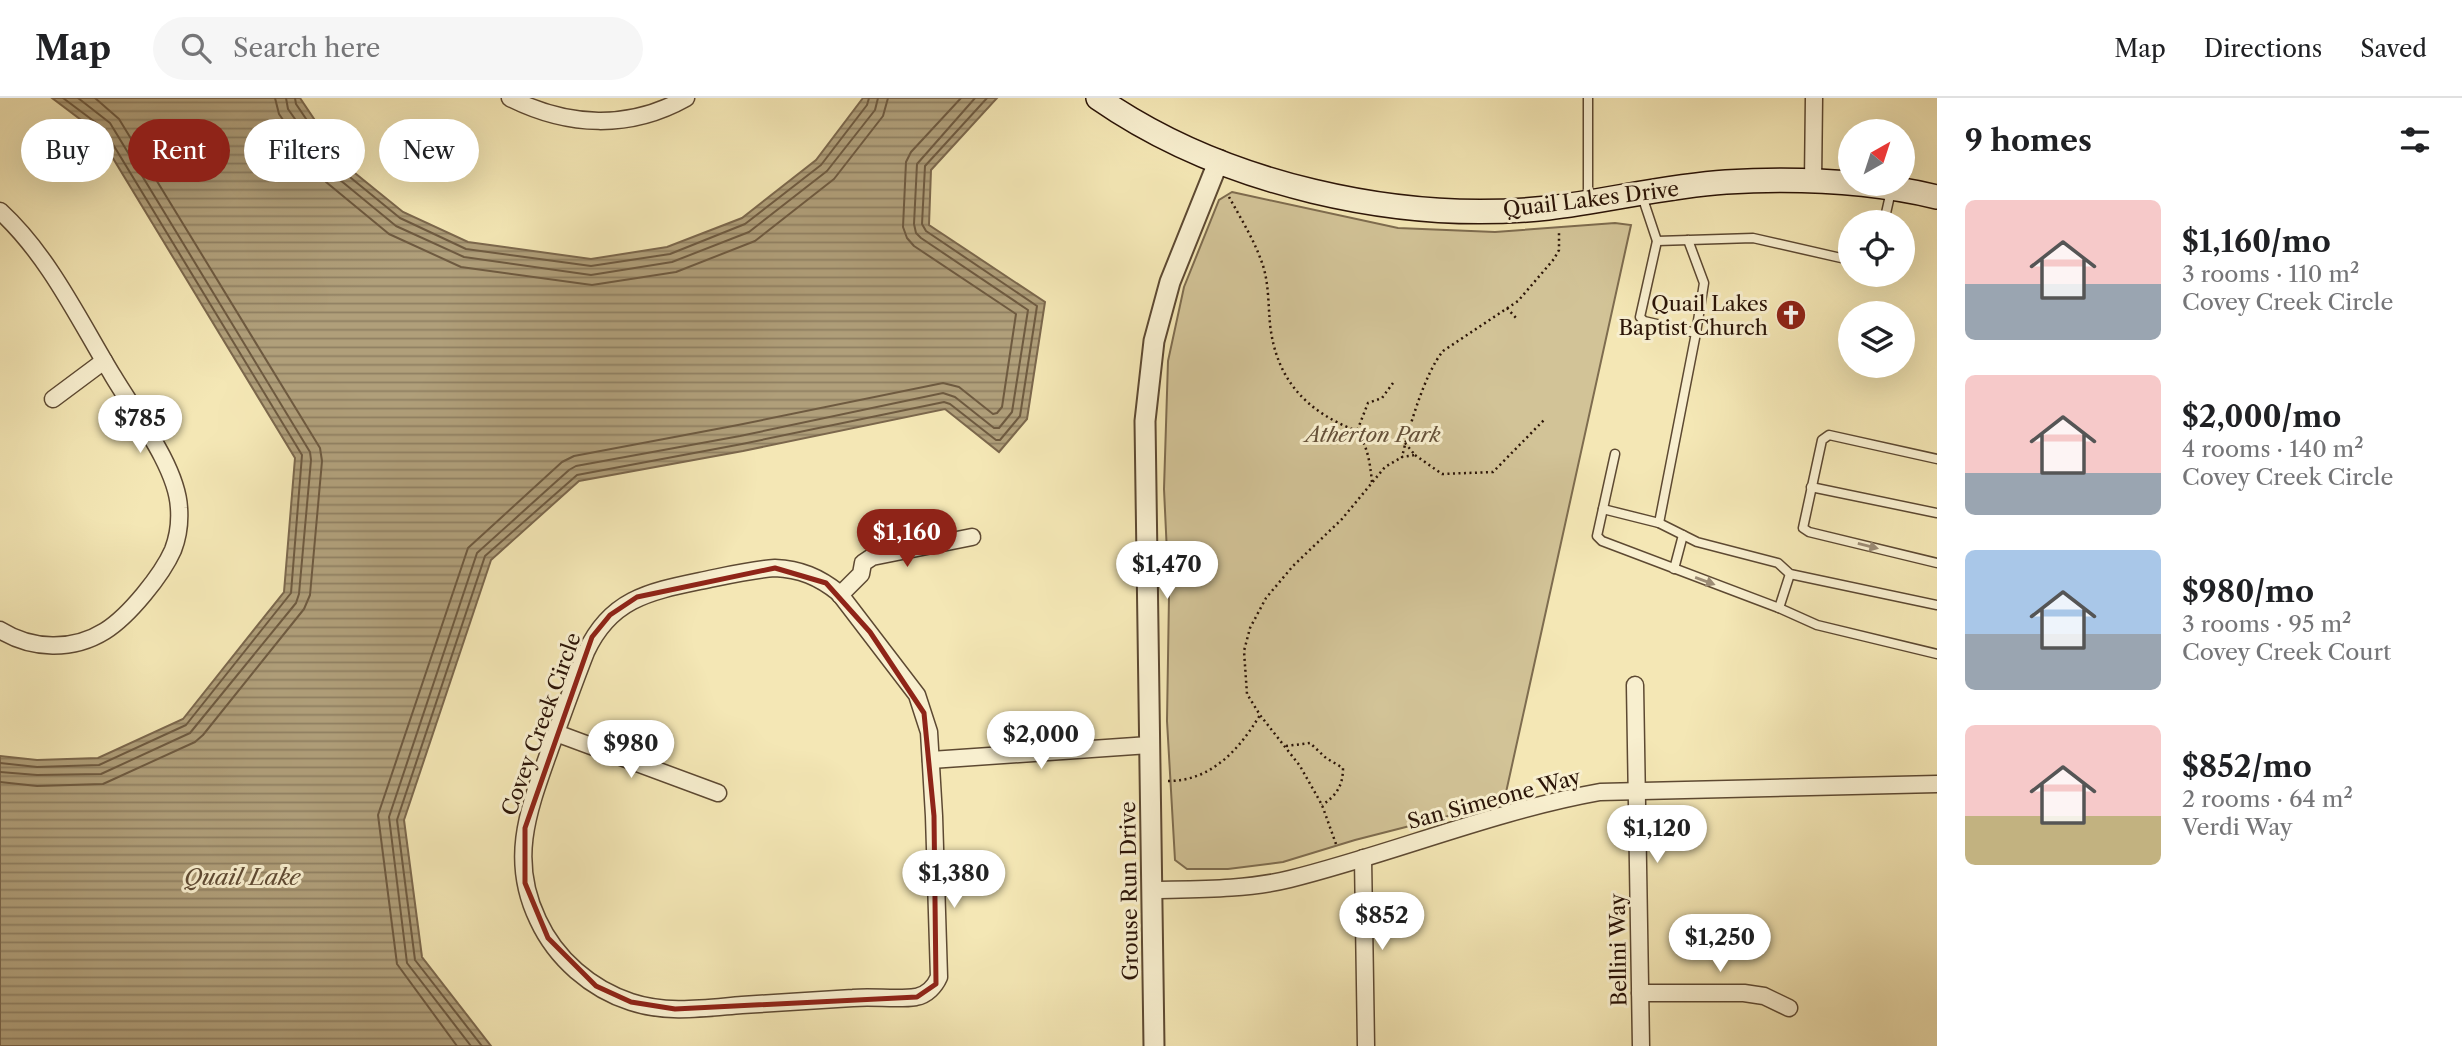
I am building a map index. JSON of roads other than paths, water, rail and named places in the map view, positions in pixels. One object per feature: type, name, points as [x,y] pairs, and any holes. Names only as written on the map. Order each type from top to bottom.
[{"type":"main road","name":"Quail Lakes Drive","points":[[1098,98],[1166,138],[1278,182],[1344,198],[1422,210],[1483,212],[1546,208],[1726,182],[1838,183]]},
{"type":"main road","name":"Quail Lakes Drive","points":[[1915,193],[1937,197]]},
{"type":"street","points":[[510,98],[547,114],[578,121],[610,122],[651,114],[686,98]]},
{"type":"street","points":[[1813,182],[1814,98]]},
{"type":"street","name":"Grouse Run Drive","points":[[1154,1046],[1145,446],[1149,381],[1154,341],[1170,282],[1219,160]]},
{"type":"street","points":[[0,211],[20,230],[44,261],[157,449],[176,486],[179,512],[173,548],[167,561],[131,608],[104,632],[83,641],[51,646],[20,640],[0,630]]},
{"type":"street","points":[[53,399],[104,361]]},
{"type":"street","points":[[840,595],[861,574],[863,563],[872,558],[972,537]]},
{"type":"street","name":"Covey Creek Circle","points":[[775,568],[803,572],[826,583],[840,595],[917,695],[929,732],[940,968],[936,984],[926,994],[917,997],[870,997],[675,1009],[631,1002],[596,986],[565,961],[538,921],[525,883],[523,843],[529,810],[592,638],[610,615],[637,597],[661,589],[755,569],[775,568]]},
{"type":"street","name":"Bellini Way","points":[[1635,685],[1641,1046]]},
{"type":"street","points":[[556,733],[718,793]]},
{"type":"street","points":[[931,760],[1149,745]]},
{"type":"street","name":"San Simeone Way","points":[[1151,890],[1252,886],[1289,879],[1546,803],[1600,792],[1937,784]]},
{"type":"street","points":[[1363,858],[1366,1046]]},
{"type":"street","points":[[1640,993],[1744,993],[1764,996],[1789,1008]]},
{"type":"lane","points":[[1588,98],[1588,203]]},
{"type":"lane","points":[[1642,193],[1657,241],[1640,317],[1644,321],[1696,333]]},
{"type":"lane","points":[[1657,241],[1753,238],[1838,257]]},
{"type":"lane","points":[[1659,523],[1704,283],[1688,240]]},
{"type":"lane","points":[[1937,458],[1829,435],[1822,440],[1803,528],[1809,532],[1937,563]]},
{"type":"lane","points":[[1615,454],[1597,536],[1602,541],[1817,625],[1937,654]]},
{"type":"lane","points":[[1811,486],[1937,513]]},
{"type":"lane","points":[[1603,509],[1659,523],[1697,542],[1778,563],[1790,574],[1937,605]]},
{"type":"lane","points":[[1674,569],[1683,535]]},
{"type":"lane","points":[[1779,608],[1790,574]]},
{"type":"water","name":"Quail Lake","points":[[52,98],[300,98],[314,119],[244,119],[244,182],[365,181],[403,212],[468,242],[591,259],[667,247],[742,218],[816,160],[863,98],[997,98],[931,170],[929,225],[1045,302],[1027,419],[999,452],[945,409],[743,451],[579,481],[491,560],[404,820],[422,957],[491,1046],[0,1046],[0,756],[37,760],[98,758],[183,719],[284,592],[295,458],[114,160],[114,119],[80,119]]},
{"type":"place","name":"Quail Lakes Baptist Church","points":[[1791,315]]},
{"type":"park label","name":"Atherton Park","points":[[1373,434]]}]
